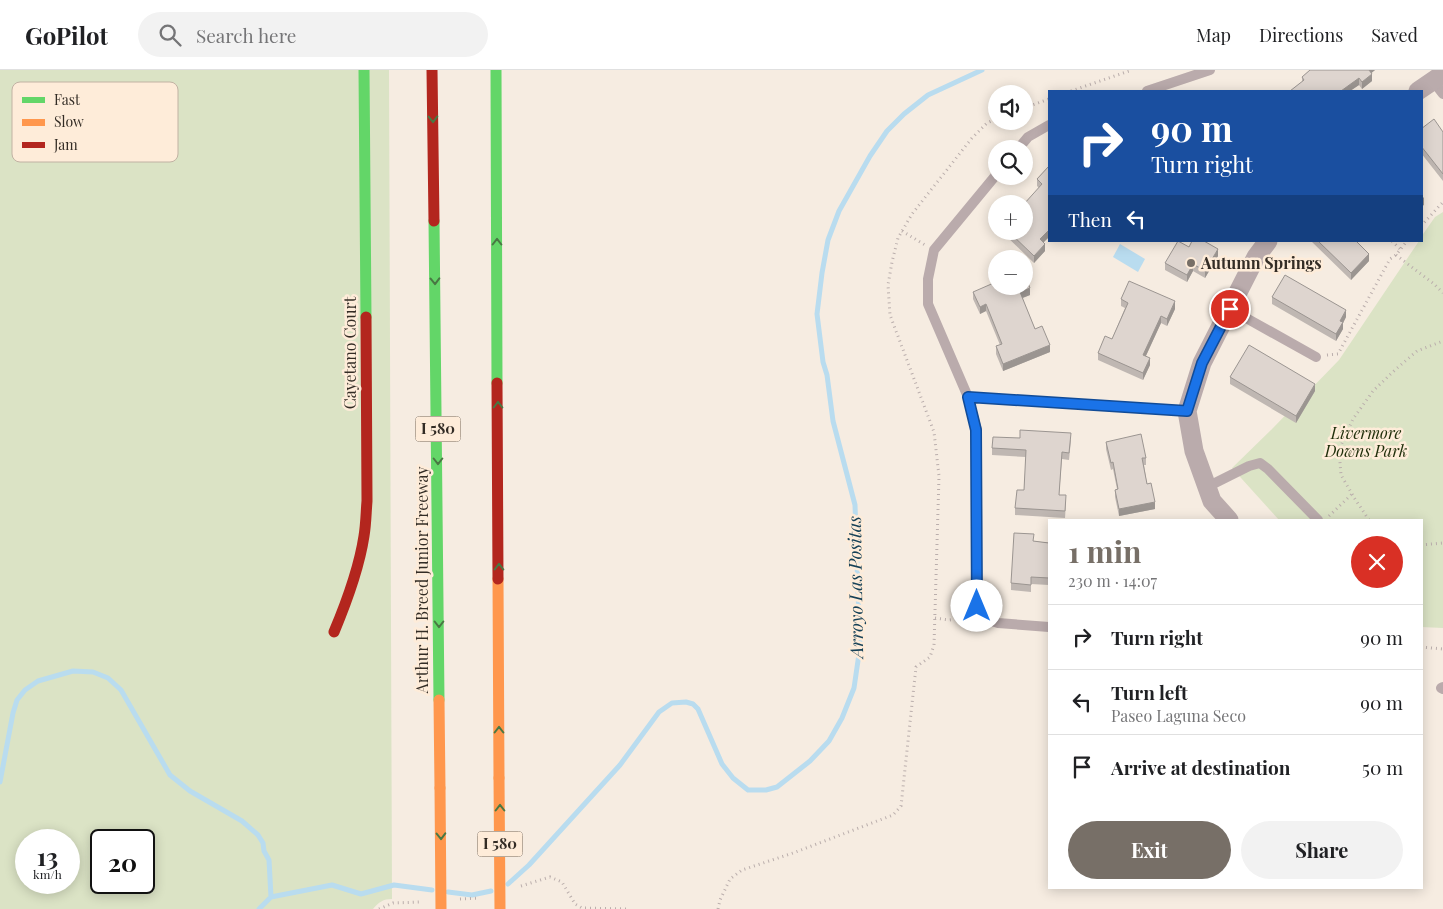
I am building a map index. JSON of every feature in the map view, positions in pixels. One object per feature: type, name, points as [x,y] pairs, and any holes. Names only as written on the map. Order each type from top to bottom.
[{"type":"main road","name":"Cayetano Court","points":[[334,632],[347,602],[356,570],[364,536],[367,501],[364,70]]},
{"type":"main road","name":"Arthur H. Breed Junior Freeway","points":[[432,70],[438,410],[441,909]]},
{"type":"main road","name":"I 580","points":[[496,70],[500,909]]},
{"type":"street","points":[[1227,519],[1212,502],[1194,451],[1187,411],[1202,363],[1256,257],[1267,242]]},
{"type":"lane","points":[[1150,90],[1210,70]]},
{"type":"lane","points":[[1026,140],[1048,126]]},
{"type":"lane","points":[[988,185],[934,250],[928,279],[928,304],[968,397],[976,430],[977,606],[982,618],[998,623],[1048,627]]},
{"type":"lane","points":[[1230,309],[1316,357]]},
{"type":"lane","points":[[968,397],[1187,411]]},
{"type":"lane","points":[[1207,487],[1249,466],[1260,464],[1268,469],[1317,519]]},
{"type":"path","points":[[1074,90],[1132,70]]},
{"type":"path","points":[[1033,105],[1048,99]]},
{"type":"path","points":[[718,909],[730,879],[742,870],[893,815],[901,806],[916,667],[930,657],[934,645],[939,476],[934,432],[890,314],[888,285],[898,238],[912,214],[972,138],[988,123]]},
{"type":"path","points":[[1423,224],[1443,202]]},
{"type":"path","points":[[902,231],[934,250]]},
{"type":"path","points":[[1393,242],[1400,249]]},
{"type":"path","points":[[1316,357],[1338,354],[1390,260],[1406,242]]},
{"type":"path","points":[[1396,255],[1443,293]]},
{"type":"path","points":[[1368,519],[1341,475],[1339,450],[1353,419],[1373,391],[1417,351],[1443,341]]},
{"type":"path","points":[[1327,519],[1352,494]]},
{"type":"path","points":[[1423,545],[1443,543]]},
{"type":"path","points":[[935,618],[949,620],[982,618]]},
{"type":"path","points":[[1423,647],[1443,649]]},
{"type":"path","points":[[513,889],[550,877],[562,882],[574,904],[582,908],[628,909]]},
{"type":"path","points":[[457,899],[485,898]]},
{"type":"path","points":[[379,909],[393,903],[430,901]]},
{"type":"green space","points":[[0,70],[389,70],[392,899],[381,901],[373,909],[0,909]]},
{"type":"green space","name":"Livermore Downs Park","points":[[1443,212],[1443,628],[1423,627],[1423,519],[1278,519],[1232,468],[1339,360],[1418,242],[1423,242],[1423,234],[1435,217]]},
{"type":"water","points":[[1120,244],[1145,259],[1138,272],[1113,257]]},
{"type":"building","points":[[1310,70],[1369,70],[1372,74],[1362,82],[1359,78],[1342,90],[1291,90],[1304,80],[1302,77]]},
{"type":"building","points":[[1434,119],[1443,132],[1443,174],[1423,149],[1423,127]]},
{"type":"building","points":[[1048,167],[1048,231],[1040,239],[1045,244],[1034,256],[1033,250],[1028,250],[1017,240],[1033,240],[1032,195],[1042,184],[1037,179]]},
{"type":"building","name":"Autumn Springs","points":[[1177,242],[1189,247],[1192,242],[1206,242],[1218,249],[1205,271],[1193,264],[1187,275],[1165,263]]},
{"type":"building","points":[[1319,242],[1357,242],[1369,254],[1351,273]]},
{"type":"building","points":[[1285,275],[1346,310],[1340,321],[1343,322],[1336,334],[1272,297]]},
{"type":"building","points":[[1129,281],[1175,301],[1167,319],[1161,316],[1143,355],[1150,358],[1143,373],[1098,353],[1105,336],[1112,339],[1128,303],[1121,299]]},
{"type":"building","points":[[988,285],[988,295],[1021,295],[1035,329],[1042,326],[1050,345],[1003,364],[996,346],[1002,344],[986,304],[980,307],[973,292]]},
{"type":"building","points":[[1249,345],[1315,384],[1296,416],[1230,377]]},
{"type":"building","points":[[1020,430],[1071,433],[1069,453],[1062,452],[1059,495],[1066,495],[1065,511],[1015,508],[1017,490],[1024,490],[1026,450],[992,448],[993,437],[1020,438]]},
{"type":"building","points":[[1141,434],[1146,458],[1142,458],[1147,484],[1151,483],[1155,502],[1119,509],[1115,490],[1118,489],[1113,462],[1111,463],[1106,442]]},
{"type":"building","points":[[1014,533],[1034,534],[1033,541],[1048,543],[1048,578],[1031,577],[1031,585],[1011,583]]},
{"type":"waterway","name":"Arroyo Las Positas","points":[[508,884],[529,865],[620,765],[659,712],[672,703],[686,702],[693,704],[698,709],[722,764],[733,778],[748,790],[766,790],[777,787],[810,761],[829,741],[842,718],[854,688],[860,647],[855,505],[833,421],[817,314],[828,240],[839,211],[870,156],[887,131],[904,114],[928,95],[982,70]]},
{"type":"waterway","points":[[0,782],[13,713],[17,700],[25,690],[38,681],[73,671],[93,672],[108,678],[121,690],[170,775],[190,791],[242,821],[258,835],[269,860],[271,897]]},
{"type":"waterway","name":"Arroyo Las Positas","points":[[259,909],[271,897],[332,885],[361,894],[394,885],[432,890]]},
{"type":"waterway","name":"Arroyo Las Positas","points":[[448,892],[472,895],[491,891]]},
{"type":"traffic: fast","points":[[364,70],[366,317]]},
{"type":"traffic: fast","points":[[496,70],[497,383]]},
{"type":"traffic: fast","points":[[434,221],[439,700]]},
{"type":"traffic: slow","points":[[498,579],[499,778]]},
{"type":"traffic: slow","points":[[439,700],[440,788]]},
{"type":"traffic: slow","points":[[499,778],[500,909]]},
{"type":"traffic: slow","points":[[440,788],[441,909]]},
{"type":"traffic: jam","points":[[432,70],[434,221]]},
{"type":"traffic: jam","points":[[334,632],[356,573],[365,527],[367,501],[366,317]]},
{"type":"traffic: jam","points":[[497,383],[498,579]]},
{"type":"place","name":"Autumn Springs","points":[[1191,263]]},
{"type":"route","points":[[977,606],[976,430],[968,397],[1187,411],[1202,363],[1230,309]]}]
